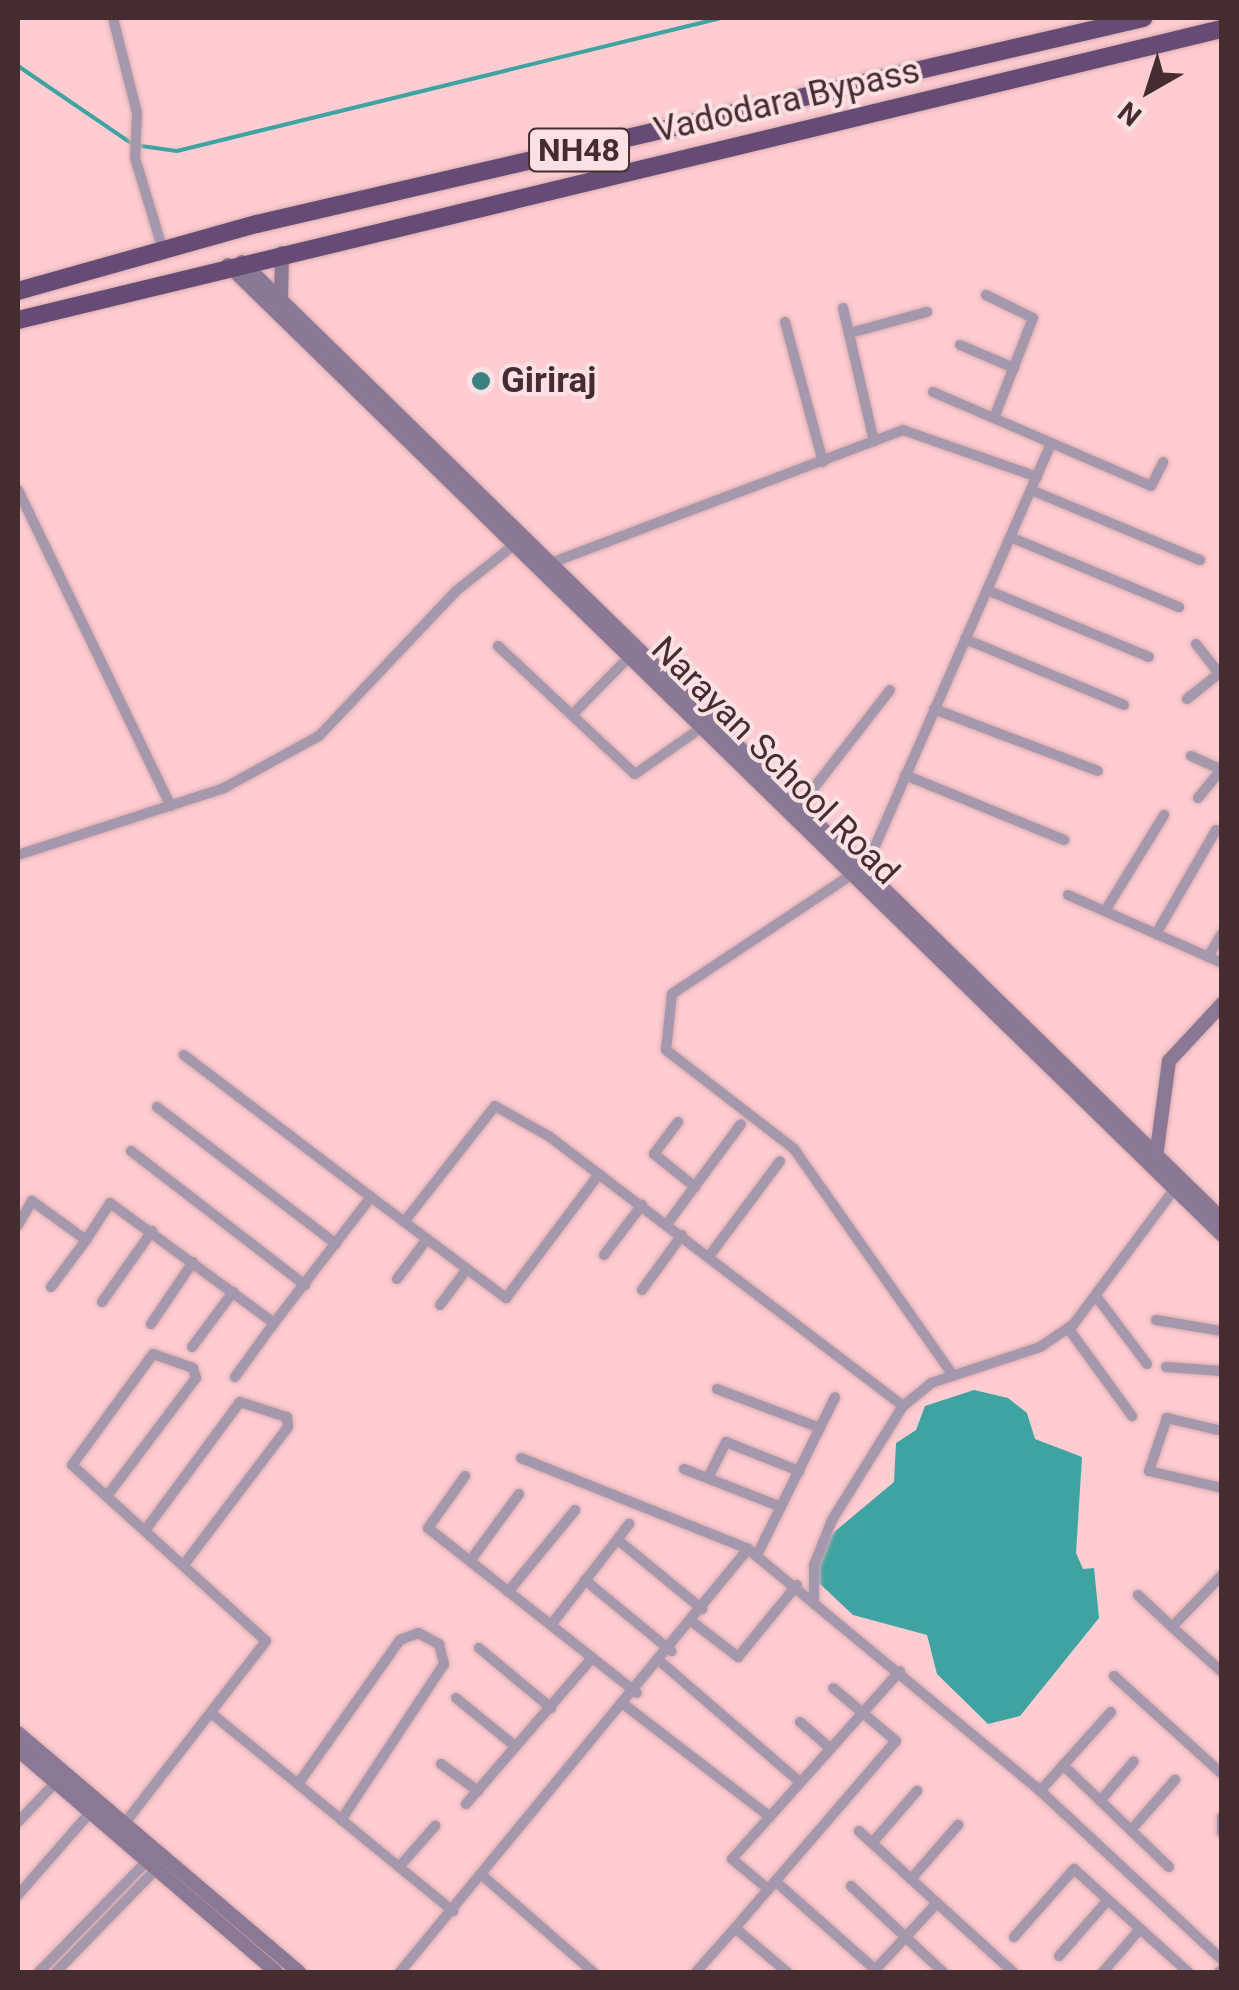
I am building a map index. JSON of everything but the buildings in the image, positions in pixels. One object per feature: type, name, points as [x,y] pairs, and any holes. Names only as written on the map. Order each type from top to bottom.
[{"type":"highway","name":"Vadodara Bypass","points":[[18,290],[164,250],[1143,18]]},
{"type":"highway","name":"Vadodara Bypass","points":[[18,320],[284,249],[1222,29]]},
{"type":"street","points":[[113,18],[136,133],[135,156],[164,250]]},
{"type":"street","points":[[282,300],[284,249]]},
{"type":"street","points":[[234,262],[282,300],[1156,1157],[1177,1185],[1222,1218]]},
{"type":"street","name":"Narayan School Road","points":[[234,262],[289,327],[702,728],[851,881],[1177,1185],[1222,1235]]},
{"type":"street","points":[[986,295],[1033,318],[994,418]]},
{"type":"street","points":[[842,308],[874,441]]},
{"type":"street","points":[[850,333],[927,312]]},
{"type":"street","points":[[785,322],[823,462]]},
{"type":"street","points":[[960,345],[1014,368]]},
{"type":"street","points":[[934,392],[1151,486],[1164,462]]},
{"type":"street","points":[[551,564],[913,428],[1037,476]]},
{"type":"street","points":[[952,1374],[794,1148],[666,1050],[672,994],[866,872],[1051,444]]},
{"type":"street","points":[[18,490],[171,806]]},
{"type":"street","points":[[1030,490],[1200,560]]},
{"type":"street","points":[[1010,537],[1179,607]]},
{"type":"street","points":[[18,854],[224,788],[327,731],[456,591],[514,546]]},
{"type":"street","points":[[986,590],[1148,656]]},
{"type":"street","points":[[965,639],[1124,705]]},
{"type":"street","points":[[1187,699],[1220,672],[1196,644]]},
{"type":"street","points":[[498,646],[639,774],[702,728]]},
{"type":"street","points":[[572,716],[629,657]]},
{"type":"street","points":[[799,807],[890,690]]},
{"type":"street","points":[[934,708],[1098,771]]},
{"type":"street","points":[[1192,756],[1221,770],[1198,798]]},
{"type":"street","points":[[905,775],[1064,840]]},
{"type":"street","points":[[1105,912],[1164,815]]},
{"type":"street","points":[[1156,934],[1216,830]]},
{"type":"street","points":[[1068,895],[1222,963]]},
{"type":"street","points":[[1208,957],[1222,934]]},
{"type":"street","points":[[1156,1157],[1169,1061],[1222,1004]]},
{"type":"street","points":[[184,1056],[506,1298],[599,1174]]},
{"type":"street","points":[[404,1222],[493,1105],[642,1205],[904,1406]]},
{"type":"street","points":[[157,1107],[336,1244]]},
{"type":"street","points":[[678,1122],[654,1154],[695,1187]]},
{"type":"street","points":[[667,1224],[742,1124]]},
{"type":"street","points":[[131,1150],[305,1285]]},
{"type":"street","points":[[710,1256],[780,1161]]},
{"type":"street","points":[[814,1599],[814,1565],[832,1520],[904,1406],[952,1374],[1026,1353],[1068,1328],[1177,1185]]},
{"type":"street","points":[[235,1377],[371,1197]]},
{"type":"street","points":[[18,1225],[32,1201],[86,1240]]},
{"type":"street","points":[[52,1287],[110,1203],[274,1323]]},
{"type":"street","points":[[604,1256],[642,1205]]},
{"type":"street","points":[[102,1302],[152,1231]]},
{"type":"street","points":[[642,1290],[682,1235]]},
{"type":"street","points":[[397,1278],[427,1239]]},
{"type":"street","points":[[151,1324],[192,1262]]},
{"type":"street","points":[[440,1305],[467,1269]]},
{"type":"street","points":[[192,1347],[232,1292]]},
{"type":"street","points":[[1096,1296],[1147,1364]]},
{"type":"street","points":[[1156,1320],[1222,1331]]},
{"type":"street","points":[[1068,1328],[1132,1416]]},
{"type":"street","points":[[107,1496],[196,1378],[193,1368],[153,1354],[73,1459],[107,1496],[266,1636],[124,1824]]},
{"type":"street","points":[[1166,1367],[1222,1371]]},
{"type":"street","points":[[716,1388],[820,1428]]},
{"type":"street","points":[[400,1972],[752,1552],[781,1507],[835,1396]]},
{"type":"street","points":[[146,1529],[240,1402],[286,1417],[185,1563]]},
{"type":"street","points":[[1222,1431],[1163,1421],[1149,1470],[1222,1488]]},
{"type":"street","points":[[708,1478],[726,1442],[798,1470]]},
{"type":"street","points":[[521,1458],[752,1552],[797,1584],[1040,1790],[1222,1960]]},
{"type":"street","points":[[684,1469],[781,1507]]},
{"type":"street","points":[[465,1476],[428,1528],[636,1693]]},
{"type":"street","points":[[470,1561],[519,1494]]},
{"type":"street","points":[[508,1592],[575,1510]]},
{"type":"street","points":[[550,1625],[629,1524]]},
{"type":"street","points":[[618,1540],[702,1610]]},
{"type":"street","points":[[1172,1627],[1222,1575]]},
{"type":"street","points":[[585,1580],[671,1652]]},
{"type":"street","points":[[694,1624],[738,1657],[797,1584]]},
{"type":"street","points":[[1138,1595],[1222,1672]]},
{"type":"street","points":[[298,1784],[400,1640],[418,1633],[439,1644],[444,1664],[341,1820]]},
{"type":"street","points":[[479,1648],[551,1708]]},
{"type":"street","points":[[466,1804],[592,1658]]},
{"type":"street","points":[[662,1663],[800,1782]]},
{"type":"street","points":[[900,1671],[861,1710],[732,1859],[772,1885],[876,1971],[936,1902]]},
{"type":"street","points":[[1114,1676],[1222,1774]]},
{"type":"street","points":[[696,1972],[896,1740],[833,1688]]},
{"type":"street","points":[[456,1698],[516,1748]]},
{"type":"street","points":[[626,1706],[770,1817]]},
{"type":"street","points":[[1040,1790],[1110,1712]]},
{"type":"street","points":[[211,1713],[453,1911]]},
{"type":"street","points":[[800,1722],[829,1747]]},
{"type":"street","points":[[18,1733],[276,1972]]},
{"type":"street","points":[[18,1750],[55,1782],[124,1824],[154,1862],[300,1972]]},
{"type":"street","points":[[1100,1801],[1134,1761]]},
{"type":"street","points":[[441,1764],[478,1791]]},
{"type":"street","points":[[1063,1765],[1169,1867]]},
{"type":"street","points":[[1131,1830],[1175,1780]]},
{"type":"street","points":[[18,1822],[55,1782]]},
{"type":"street","points":[[872,1843],[917,1791]]},
{"type":"street","points":[[18,1894],[94,1807]]},
{"type":"street","points":[[1222,1817],[1222,1832]]},
{"type":"street","points":[[911,1879],[958,1825]]},
{"type":"street","points":[[399,1867],[436,1826]]},
{"type":"street","points":[[859,1831],[1014,1972]]},
{"type":"street","points":[[39,1972],[154,1862]]},
{"type":"street","points":[[56,1972],[154,1862]]},
{"type":"street","points":[[1014,1936],[1074,1868],[1188,1972]]},
{"type":"street","points":[[483,1876],[593,1972]]},
{"type":"street","points":[[851,1886],[944,1972]]},
{"type":"street","points":[[1060,1956],[1108,1900]]},
{"type":"street","points":[[735,1928],[787,1972]]},
{"type":"street","points":[[1102,1972],[1140,1930]]},
{"type":"street","points":[[1168,1972],[1177,1963]]},
{"type":"water","points":[[974,1390],[1008,1398],[1027,1413],[1035,1439],[1082,1457],[1076,1553],[1083,1569],[1094,1568],[1099,1618],[1020,1716],[988,1724],[937,1674],[927,1635],[853,1615],[818,1582],[816,1565],[833,1533],[894,1482],[896,1443],[916,1430],[925,1406]]},
{"type":"waterway","points":[[18,66],[134,145],[177,151],[721,18]]},
{"type":"place","name":"Giriraj","points":[[481,381]]}]
